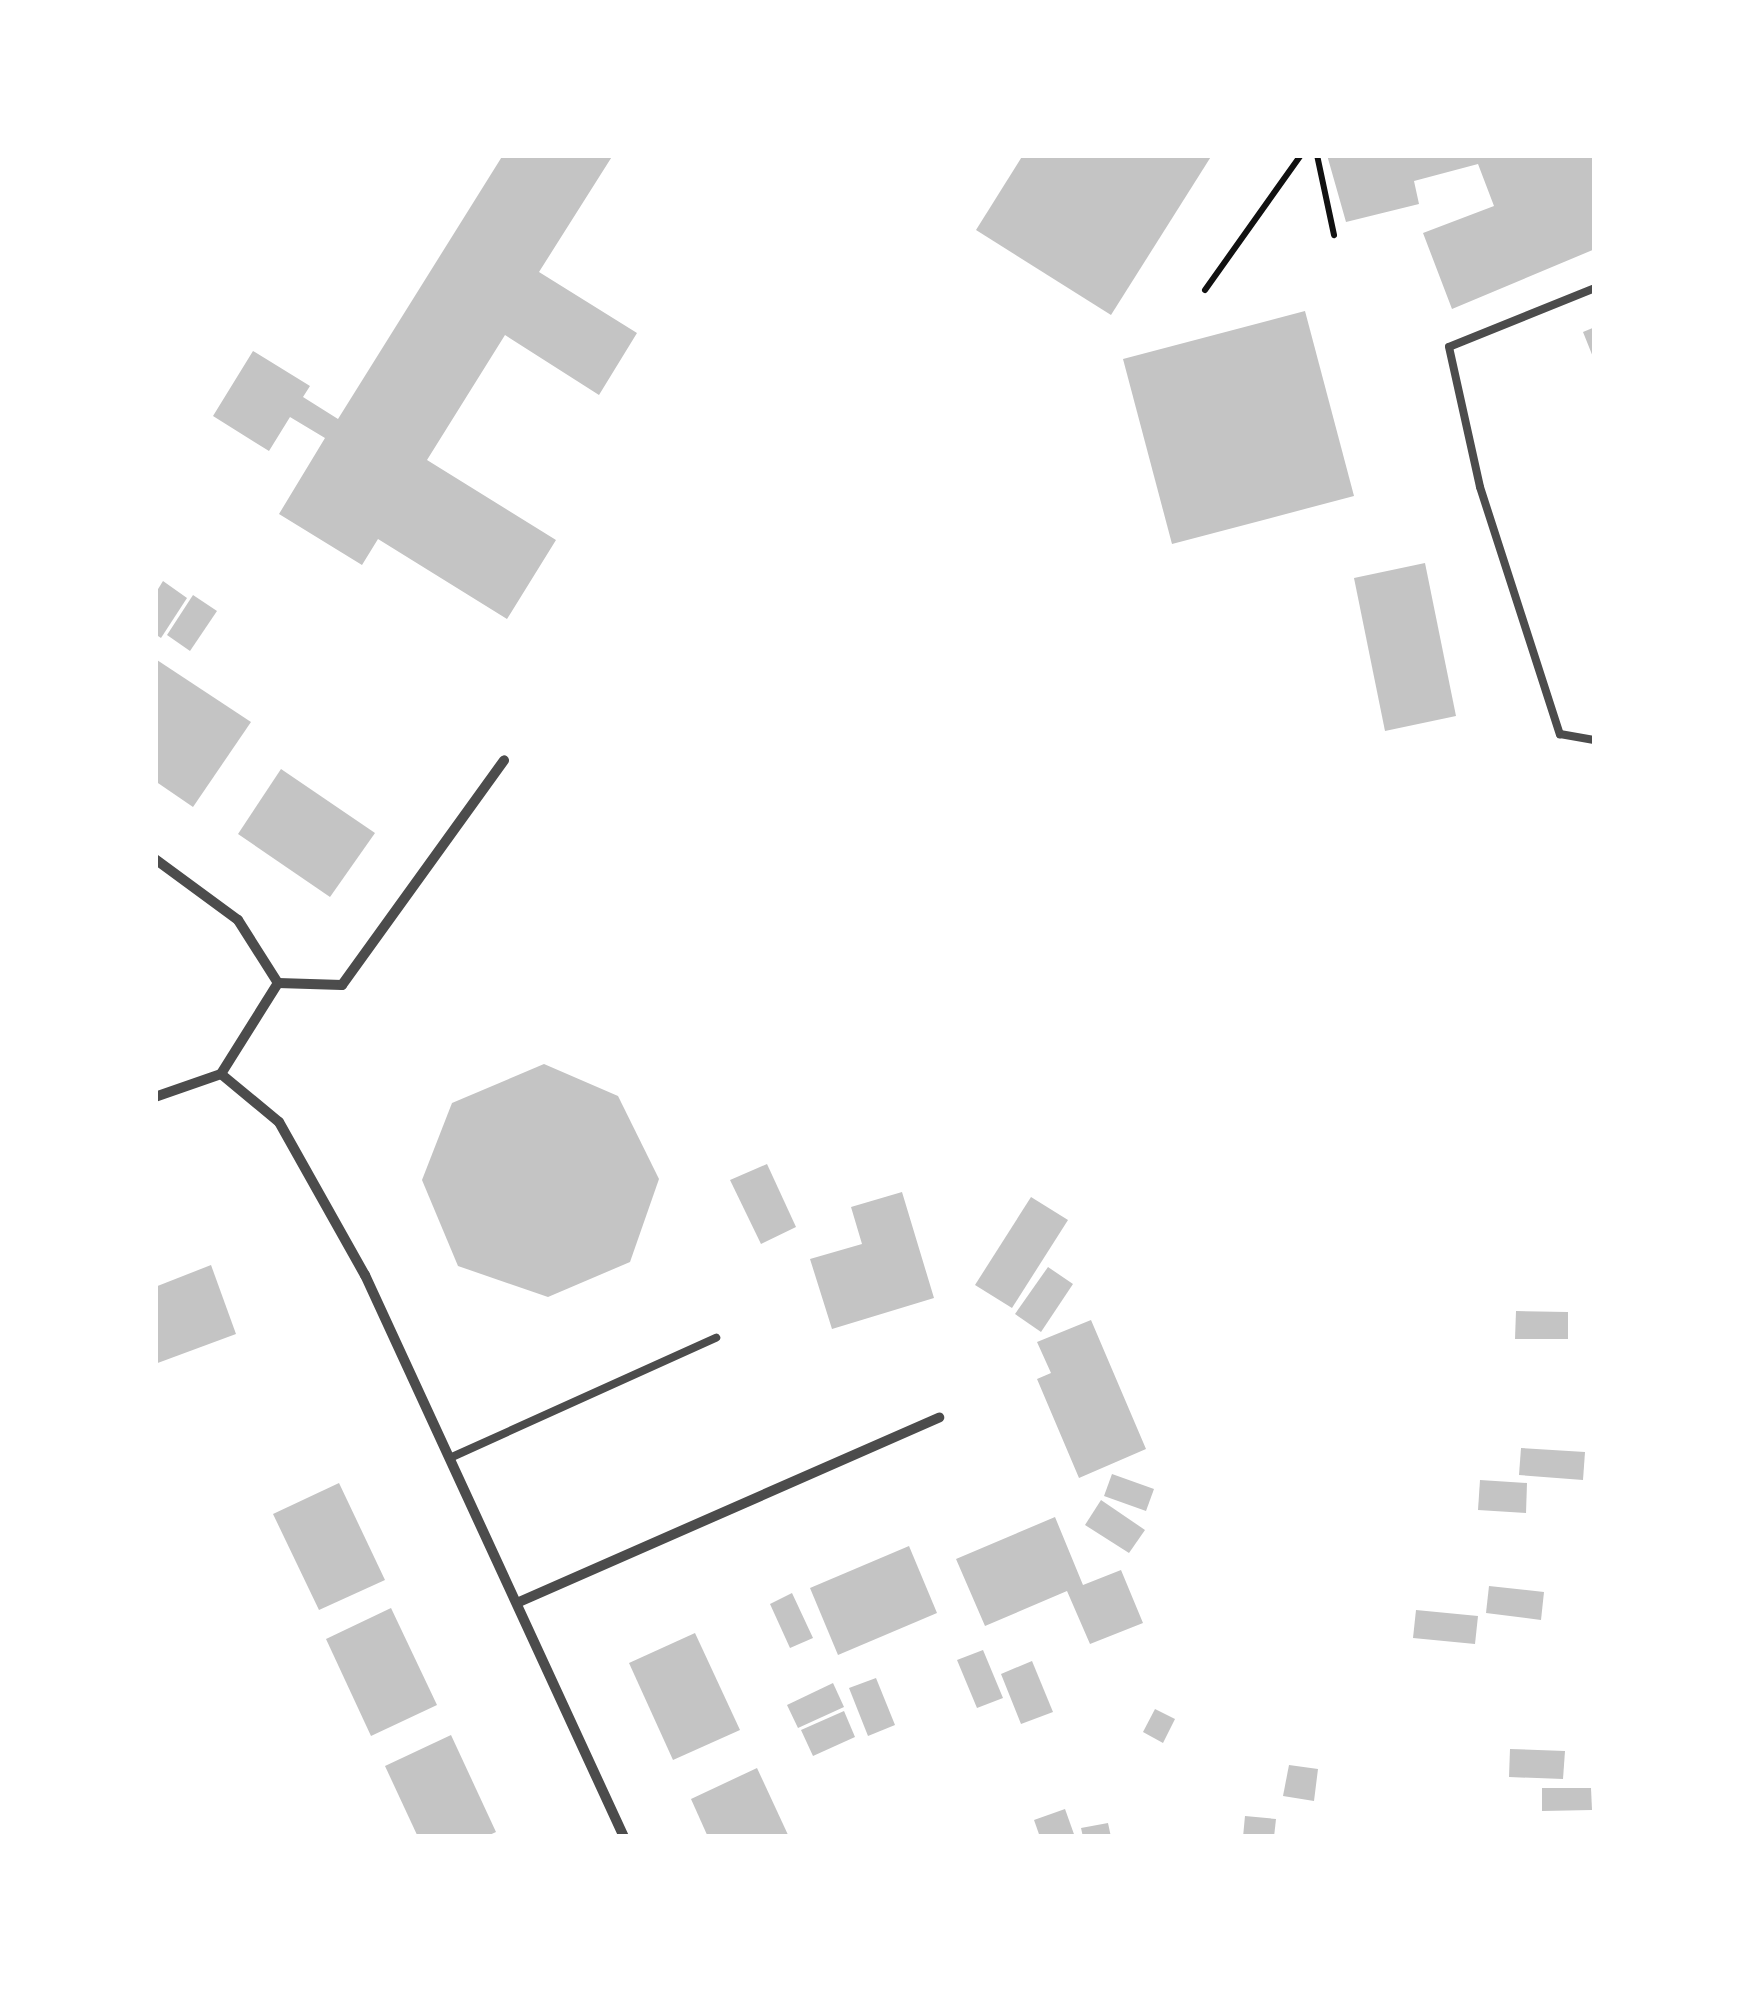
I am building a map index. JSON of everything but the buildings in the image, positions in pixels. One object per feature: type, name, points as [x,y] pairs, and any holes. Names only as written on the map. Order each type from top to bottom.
[{"type":"street","points":[[278,984],[342,985],[504,760]]},
{"type":"street","points":[[155,859],[238,920],[278,984]]},
{"type":"street","points":[[155,1097],[221,1074],[278,984]]},
{"type":"street","points":[[221,1074],[279,1122],[365,1274],[624,1837]]},
{"type":"street","points":[[519,1602],[939,1418]]},
{"type":"lane","points":[[1595,288],[1449,347],[1480,488],[1560,734],[1595,740]]},
{"type":"lane","points":[[452,1457],[716,1338]]},
{"type":"path","points":[[1205,290],[1302,155]]},
{"type":"path","points":[[1317,155],[1334,235]]}]
